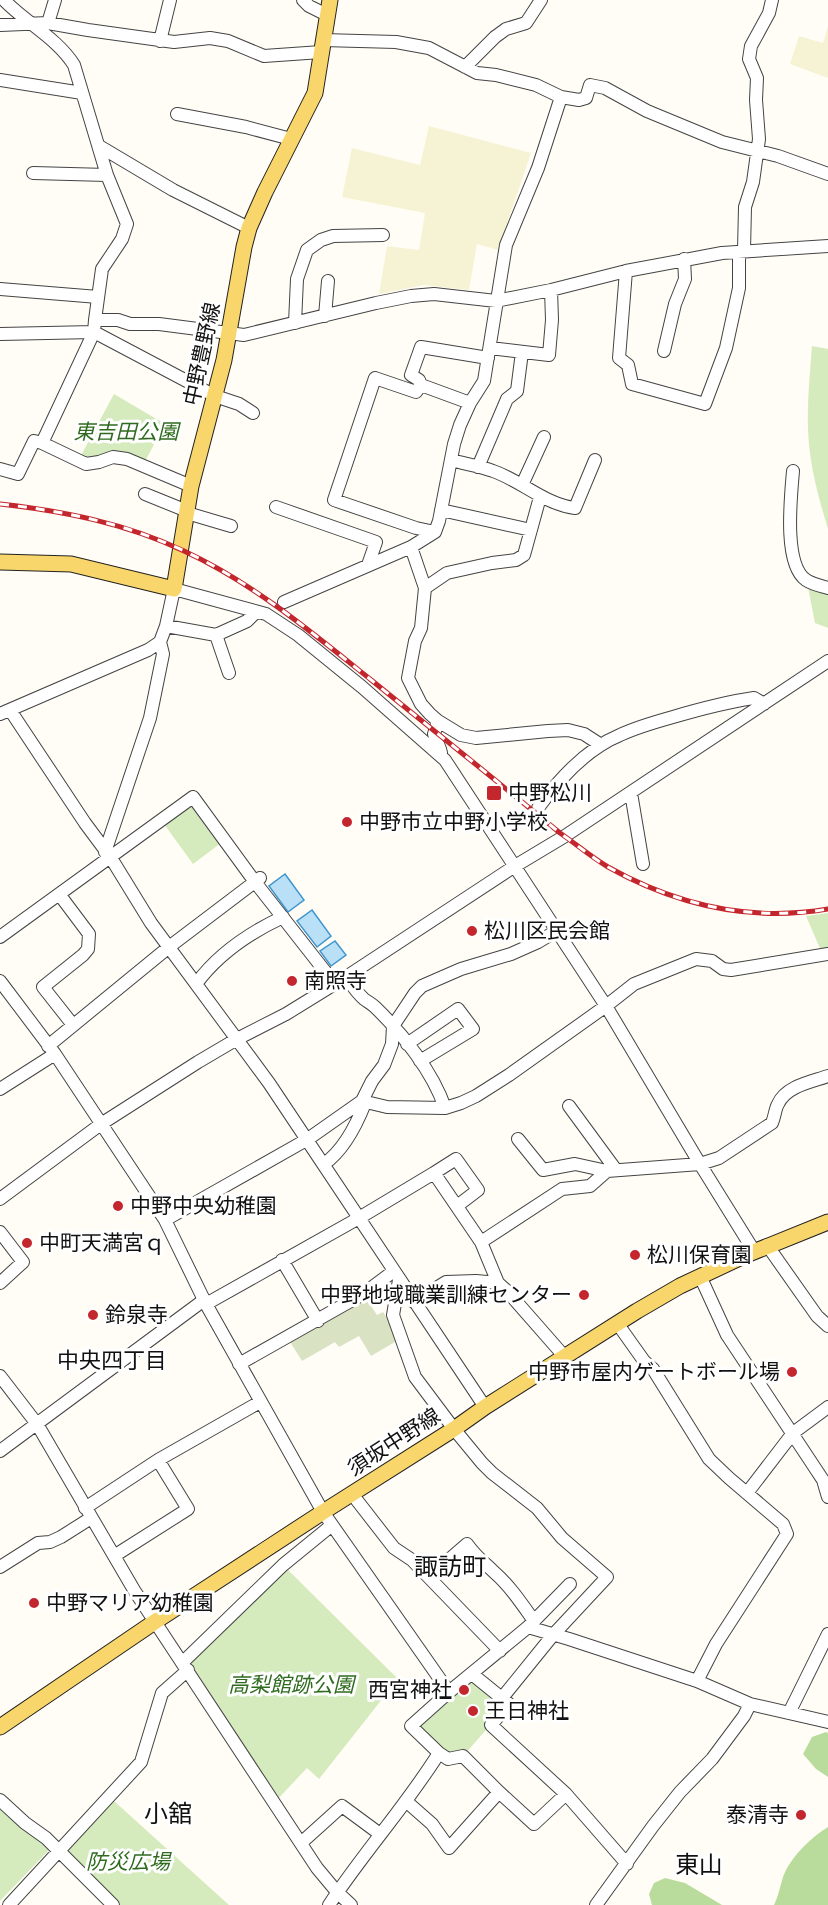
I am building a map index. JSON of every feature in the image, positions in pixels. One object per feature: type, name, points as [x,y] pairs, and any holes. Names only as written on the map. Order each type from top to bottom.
[{"type":"main road","name":"中野豊野線","points":[[174,589],[191,486],[229,334],[249,228],[315,93],[328,8]]},
{"type":"main road","points":[[0,562],[71,564],[174,589]]},
{"type":"main road","name":"須坂中野線","points":[[0,1727],[156,1621],[617,1323],[700,1276],[761,1248],[828,1222]]},
{"type":"street","points":[[4,0],[65,51],[74,65],[107,175],[127,224],[122,238],[102,269],[94,326],[42,443]]},
{"type":"street","points":[[48,23],[55,0]]},
{"type":"street","points":[[160,41],[170,0]]},
{"type":"street","points":[[303,0],[309,6],[328,8]]},
{"type":"street","points":[[465,67],[506,29],[526,23],[541,0]]},
{"type":"street","points":[[626,271],[619,358],[628,365],[632,384],[705,404],[726,348],[739,288],[745,207],[753,182],[759,139],[757,78],[749,59],[751,46],[769,13],[772,0]]},
{"type":"street","points":[[0,25],[48,23],[174,42],[210,38],[228,41],[264,56],[322,46],[396,42],[429,48],[477,73],[496,75],[536,85],[561,97],[579,100],[586,98],[590,86],[605,87],[647,111],[706,136],[778,156],[828,174]]},
{"type":"street","points":[[0,80],[82,93]]},
{"type":"street","points":[[284,602],[411,547],[435,532],[460,424],[484,381],[506,245],[538,168],[561,97]]},
{"type":"street","points":[[177,114],[246,127],[291,139]]},
{"type":"street","points":[[99,146],[173,190],[249,228]]},
{"type":"street","points":[[33,173],[107,175]]},
{"type":"street","points":[[295,323],[297,279],[307,250],[321,240],[333,236],[384,235]]},
{"type":"street","points":[[0,334],[94,326],[118,320],[130,324],[159,324],[244,335],[411,296],[434,294],[496,301],[684,259],[742,251],[828,246]]},
{"type":"street","points":[[664,351],[675,304],[685,279],[684,259]]},
{"type":"street","points":[[325,316],[328,281]]},
{"type":"street","points":[[0,289],[98,297]]},
{"type":"street","points":[[470,403],[421,385],[419,380],[411,375],[421,347],[549,355],[552,290]]},
{"type":"street","points":[[94,326],[215,396],[253,413]]},
{"type":"street","points":[[478,467],[507,399],[517,391],[522,352]]},
{"type":"street","points":[[421,385],[416,392],[375,378],[334,500],[416,528],[435,532]]},
{"type":"street","points":[[522,485],[544,438]]},
{"type":"street","points":[[0,469],[18,474],[34,441],[86,464],[113,457],[127,459],[191,486]]},
{"type":"street","points":[[452,460],[494,471],[540,497],[562,507],[575,508],[595,460]]},
{"type":"street","points":[[793,471],[789,531],[798,572],[805,579],[828,588]]},
{"type":"street","points":[[146,494],[187,512],[231,526]]},
{"type":"street","points":[[425,588],[447,573],[516,560],[524,555],[540,497]]},
{"type":"street","points":[[276,507],[376,542],[369,565]]},
{"type":"street","points":[[441,510],[531,530]]},
{"type":"street","points":[[411,547],[425,588],[421,628],[415,641],[408,678],[421,704],[438,721],[461,735],[476,738],[568,730],[584,734],[601,745]]},
{"type":"street","points":[[108,855],[150,718],[163,654],[160,642],[174,589],[266,614],[298,635],[441,755],[472,798],[558,930],[700,1164],[761,1248],[817,1316],[828,1326]]},
{"type":"street","points":[[166,626],[216,635],[247,621],[256,612]]},
{"type":"street","points":[[216,635],[229,674]]},
{"type":"street","points":[[160,642],[148,650],[5,712],[108,855],[151,923],[308,1139],[396,1276],[485,1407]]},
{"type":"street","points":[[0,1199],[101,1124],[237,1039],[286,1014],[340,981],[515,866],[565,836],[828,661]]},
{"type":"street","points":[[538,808],[553,786],[564,775],[601,745],[619,735],[697,710],[754,698],[764,704]]},
{"type":"street","points":[[438,721],[434,734],[441,755]]},
{"type":"street","points":[[630,793],[643,864]]},
{"type":"street","points":[[0,937],[108,855],[193,797],[258,880],[283,917],[340,981],[375,1007],[393,1026],[439,1089],[445,1107]]},
{"type":"street","points":[[0,1089],[52,1050],[73,1025],[118,991],[169,947],[258,880]]},
{"type":"street","points":[[59,894],[90,934],[88,949],[83,955],[43,987],[73,1025]]},
{"type":"street","points":[[196,984],[220,956],[259,928],[283,917]]},
{"type":"street","points":[[324,1164],[334,1157],[358,1123],[363,1102],[389,1056],[394,1034],[393,1026],[422,986],[461,969],[511,954],[558,930]]},
{"type":"street","points":[[165,1220],[308,1139],[363,1102],[387,1107],[445,1107],[476,1096],[634,984],[696,959],[712,961],[723,969],[731,970],[828,954]]},
{"type":"street","points":[[0,981],[52,1050],[165,1220],[205,1302],[323,1512],[449,1692]]},
{"type":"street","points":[[407,1044],[458,1009],[472,1029],[420,1061]]},
{"type":"street","points":[[519,1139],[543,1170],[575,1164],[612,1170],[700,1164],[719,1158],[772,1123],[778,1104],[794,1088],[828,1076]]},
{"type":"street","points":[[569,1106],[612,1170]]},
{"type":"street","points":[[0,1451],[205,1302],[359,1218],[456,1159],[478,1190],[456,1206]]},
{"type":"street","points":[[481,1242],[562,1189],[590,1186],[612,1170]]},
{"type":"street","points":[[434,1173],[481,1242],[498,1283],[564,1356]]},
{"type":"street","points":[[0,1232],[23,1262],[0,1283]]},
{"type":"street","points":[[282,1260],[318,1321]]},
{"type":"street","points":[[239,1364],[396,1276]]},
{"type":"street","points":[[396,1276],[393,1315],[415,1377],[454,1429],[492,1473],[537,1508],[562,1538],[607,1577],[553,1635],[502,1698]]},
{"type":"street","points":[[700,1276],[727,1335],[823,1480],[828,1497]]},
{"type":"street","points":[[414,1302],[446,1282],[498,1283]]},
{"type":"street","points":[[617,1323],[644,1361],[653,1369],[710,1459],[783,1524],[787,1534],[716,1644],[697,1681]]},
{"type":"street","points":[[0,1376],[37,1424],[134,1590],[317,1868],[351,1905]]},
{"type":"street","points":[[0,1567],[38,1543],[61,1538],[88,1513],[158,1460],[260,1402]]},
{"type":"street","points":[[747,1493],[793,1433],[828,1407]]},
{"type":"street","points":[[114,1556],[188,1509],[158,1460]]},
{"type":"street","points":[[352,1494],[394,1548],[412,1560],[500,1651]]},
{"type":"street","points":[[9,1905],[141,1762],[162,1693],[263,1584],[332,1525]]},
{"type":"street","points":[[429,1577],[467,1544],[478,1559],[495,1572],[519,1599],[531,1624],[553,1635],[697,1681],[750,1704],[828,1722]]},
{"type":"street","points":[[566,1794],[534,1824],[463,1756],[448,1759],[411,1726],[531,1624],[570,1584]]},
{"type":"street","points":[[789,1713],[828,1634]]},
{"type":"street","points":[[472,1674],[509,1704],[491,1725],[566,1794],[627,1864]]},
{"type":"street","points":[[596,1905],[680,1792],[712,1760],[750,1704]]},
{"type":"street","points":[[329,1905],[406,1802],[439,1753]]},
{"type":"street","points":[[406,1802],[432,1824],[449,1848],[499,1792]]},
{"type":"street","points":[[0,1800],[25,1823],[46,1838],[113,1905]]},
{"type":"street","points":[[301,1843],[342,1806],[380,1834]]},
{"type":"shaded area","points":[[828,26],[828,78],[790,64],[799,36],[823,43]]},
{"type":"shaded area","points":[[429,126],[531,153],[498,250],[477,244],[469,290],[424,285],[379,294],[387,246],[419,250],[425,213],[342,197],[352,148],[420,165]]},
{"type":"green space","points":[[812,346],[828,349],[828,529],[810,454],[808,408]]},
{"type":"green space","name":"東吉田公園","points":[[114,394],[165,424],[143,465],[127,459],[78,461]]},
{"type":"green space","points":[[808,587],[828,594],[828,628],[815,623]]},
{"type":"green space","points":[[192,804],[221,843],[193,864],[164,824]]},
{"type":"green space","points":[[828,913],[828,952],[822,953],[806,916]]},
{"type":"green space","points":[[363,1294],[377,1315],[383,1312],[400,1339],[371,1356],[359,1336],[339,1347],[335,1342],[302,1361],[287,1337]]},
{"type":"green space","name":"高梨館跡公園","points":[[283,1565],[398,1679],[319,1779],[307,1768],[274,1803],[183,1662]]},
{"type":"green space","points":[[472,1674],[509,1704],[463,1756],[448,1759],[411,1726]]},
{"type":"green space","points":[[828,1733],[828,1777],[816,1769],[803,1754],[812,1737]]},
{"type":"green space","name":"防災広場","points":[[114,1801],[229,1905],[120,1905],[65,1852]]},
{"type":"green space","points":[[0,1805],[49,1850],[0,1901]]},
{"type":"green space","points":[[828,1827],[828,1905],[774,1905],[790,1863],[814,1837]]},
{"type":"green space","points":[[665,1878],[685,1883],[722,1905],[652,1905],[649,1894],[654,1883]]},
{"type":"water","points":[[285,874],[304,900],[288,912],[269,886]]},
{"type":"water","points":[[312,910],[331,936],[317,947],[297,921]]},
{"type":"water","points":[[335,941],[346,955],[331,966],[320,951]]},
{"type":"railway","points":[[0,504],[47,510],[139,533],[184,551],[234,578],[325,643],[560,833],[608,867],[634,880],[660,891],[715,907],[771,913],[828,909]]},
{"type":"place","name":"中野松川","points":[[494,793]]},
{"type":"place","name":"中野市立中野小学校","points":[[347,822]]},
{"type":"place","name":"松川区民会館","points":[[472,931]]},
{"type":"place","name":"南照寺","points":[[292,981]]},
{"type":"place","name":"中野中央幼稚園","points":[[118,1206]]},
{"type":"place","name":"中町天満宮ｑ","points":[[27,1243]]},
{"type":"place","name":"松川保育園","points":[[635,1255]]},
{"type":"place","name":"中野地域職業訓練センター","points":[[584,1295]]},
{"type":"place","name":"鈴泉寺","points":[[93,1315]]},
{"type":"place","name":"中野市屋内ゲートボール場","points":[[792,1372]]},
{"type":"place","name":"中野マリア幼稚園","points":[[34,1603]]},
{"type":"place","name":"西宮神社","points":[[464,1690]]},
{"type":"place","name":"王日神社","points":[[473,1711]]},
{"type":"place","name":"泰清寺","points":[[801,1815]]},
{"type":"district","name":"中央四丁目","points":[[112,1360]]},
{"type":"district","name":"諏訪町","points":[[450,1567]]},
{"type":"district","name":"小舘","points":[[168,1814]]},
{"type":"district","name":"東山","points":[[699,1865]]}]
